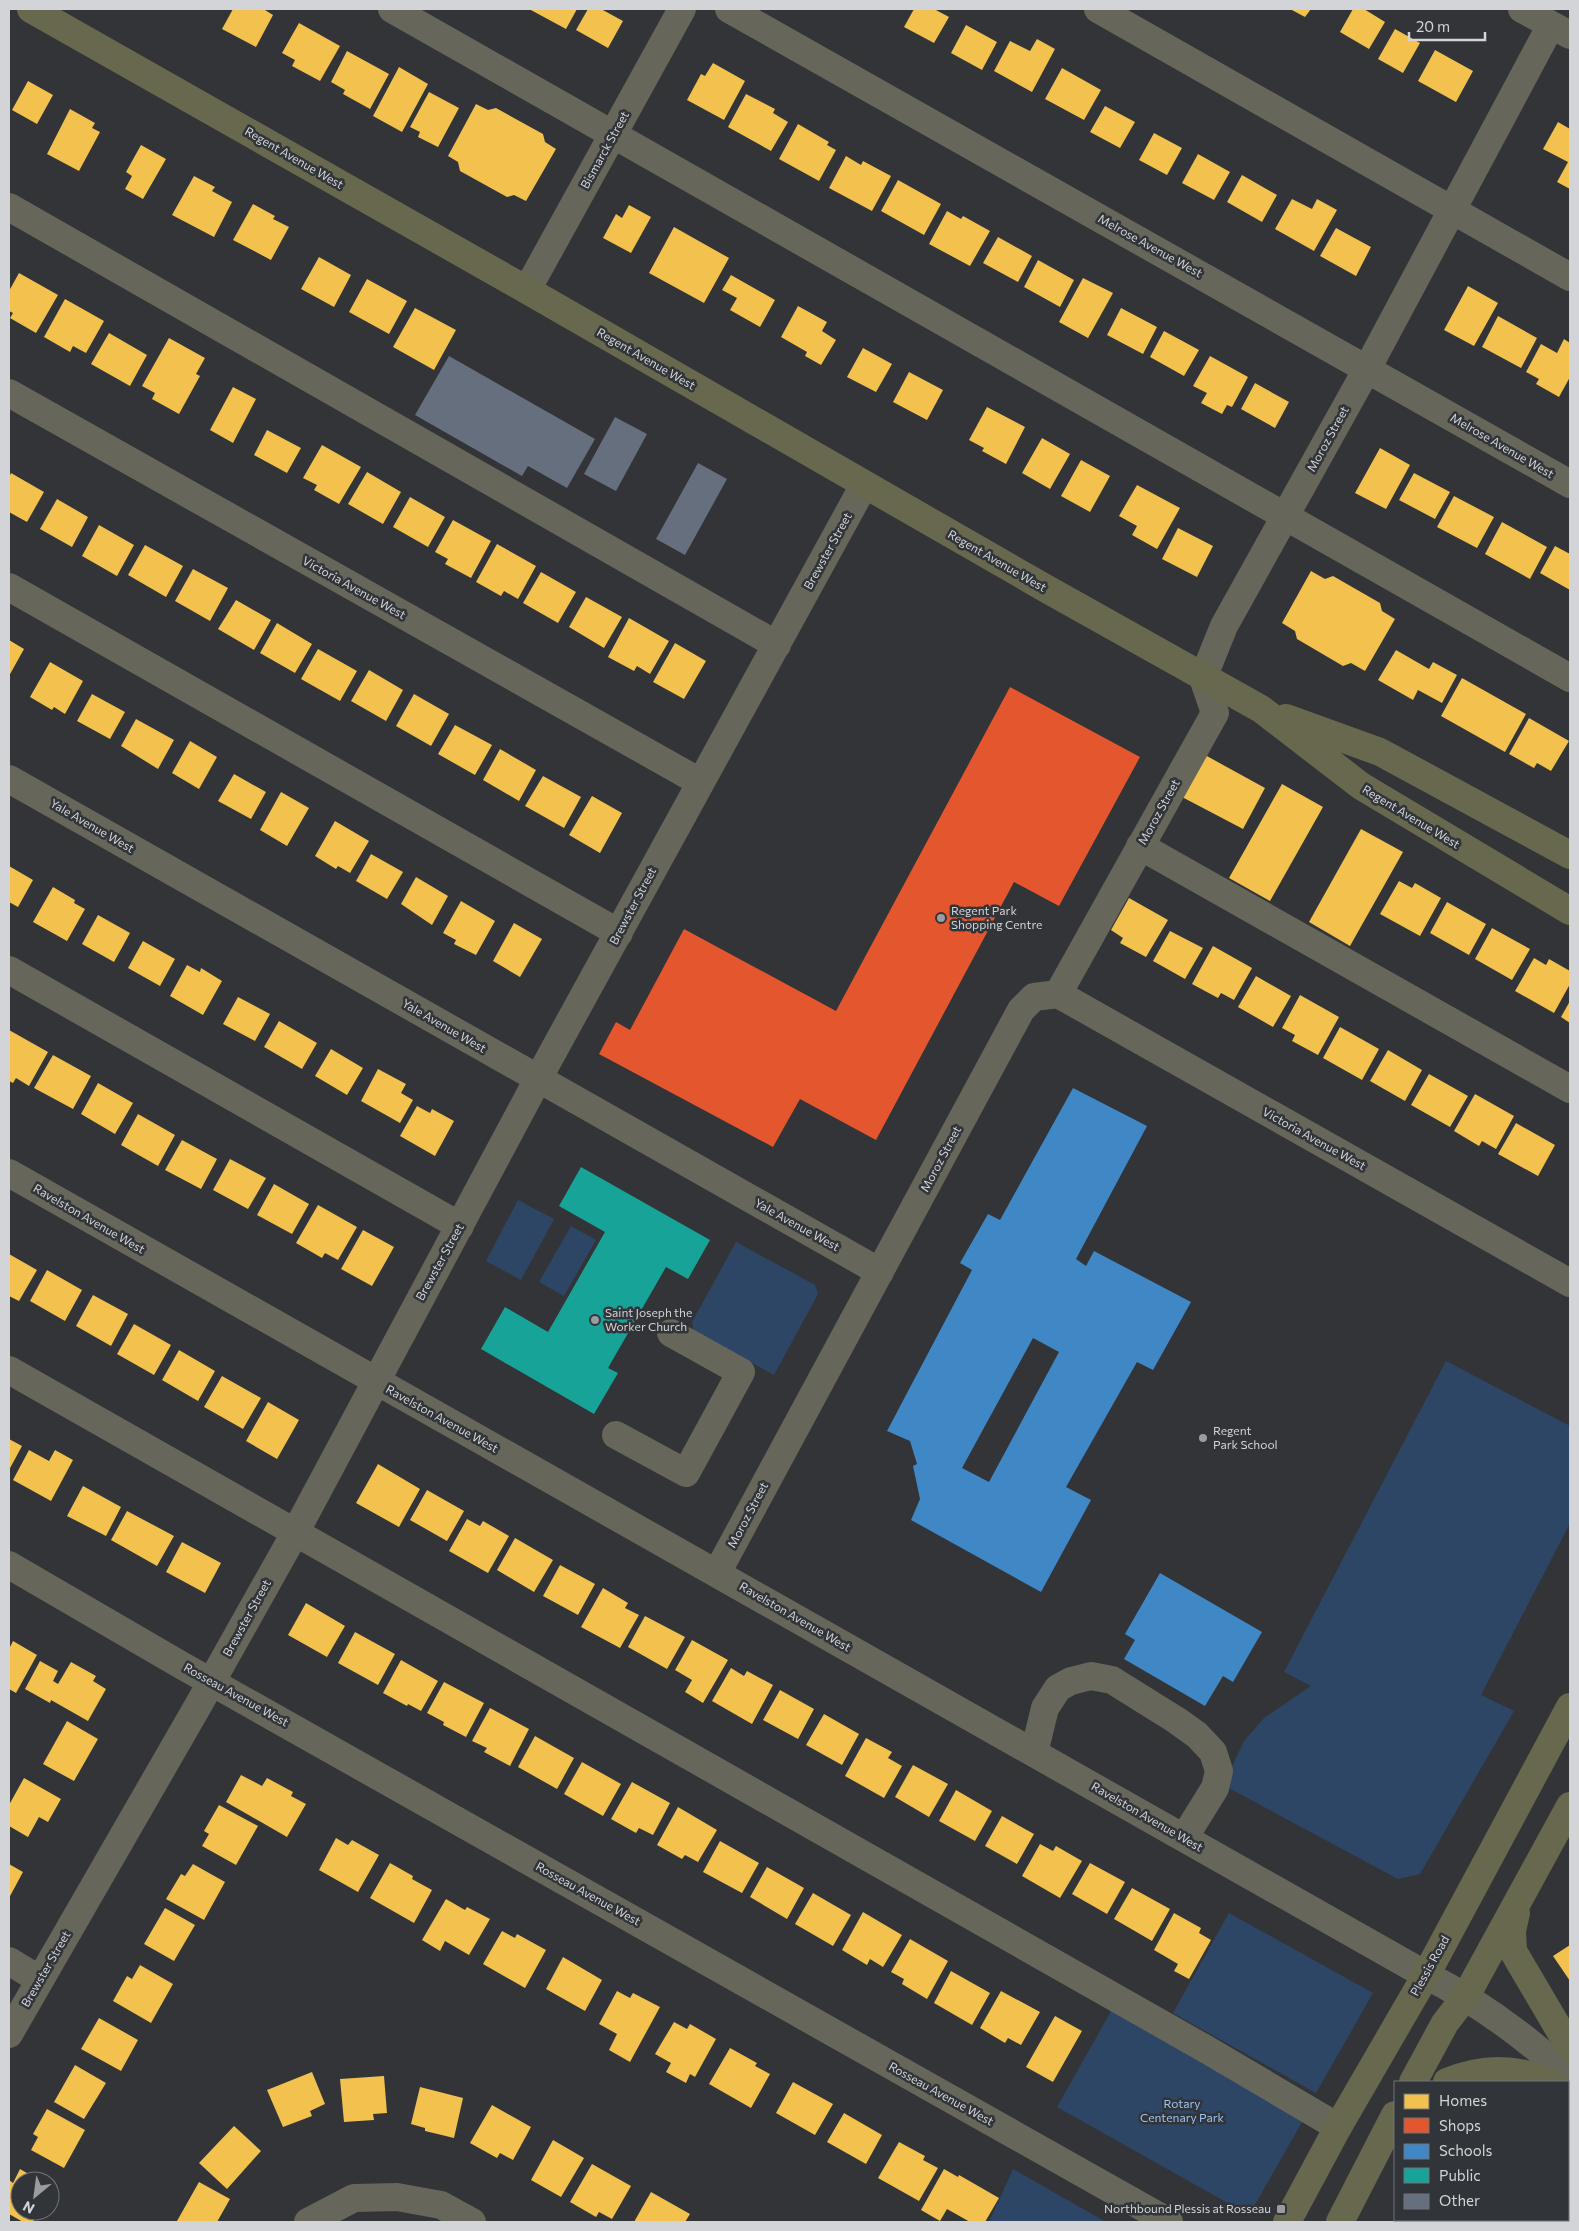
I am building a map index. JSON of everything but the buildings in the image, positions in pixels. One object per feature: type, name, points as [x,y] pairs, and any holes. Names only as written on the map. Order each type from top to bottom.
[{"type":"main road","name":"Regent Avenue West","points":[[31,9],[527,290],[1203,678],[1261,709],[1380,752],[1570,855]]},
{"type":"main road","name":"Regent Avenue West","points":[[1261,709],[1361,786],[1570,911]]},
{"type":"main road","name":"Plessis Road","points":[[1287,2222],[1338,2127],[1426,1975],[1570,1708]]},
{"type":"main road","points":[[1414,2081],[1445,2023],[1466,1996],[1570,1806]]},
{"type":"main road","points":[[1519,1901],[1512,1931],[1514,1951],[1570,2048]]},
{"type":"main road","points":[[1449,2081],[1486,2071],[1533,2075],[1547,2081]]},
{"type":"main road","points":[[1340,2222],[1394,2118]]},
{"type":"street","points":[[392,9],[1570,678]]},
{"type":"street","name":"Bismarck Street","points":[[527,290],[682,9]]},
{"type":"street","name":"Melrose Avenue West","points":[[729,9],[1570,484]]},
{"type":"street","points":[[1098,9],[1570,277]]},
{"type":"street","points":[[1522,9],[1561,30]]},
{"type":"street","name":"Moroz Street","points":[[717,1573],[1021,1010],[1034,998],[1058,994],[1215,712],[1203,678],[1224,626],[1367,369],[1452,209],[1561,30]]},
{"type":"street","points":[[9,207],[777,645]]},
{"type":"street","name":"Victoria Avenue West","points":[[9,393],[700,782]]},
{"type":"street","name":"Brewster Street","points":[[9,2034],[295,1533],[538,1079],[864,485]]},
{"type":"street","points":[[9,587],[619,933]]},
{"type":"street","name":"Yale Avenue West","points":[[9,779],[880,1272]]},
{"type":"street","points":[[1140,846],[1570,1089]]},
{"type":"street","points":[[9,970],[460,1226]]},
{"type":"street","name":"Victoria Avenue West","points":[[1058,994],[1570,1283]]},
{"type":"street","name":"Ravelston Avenue West","points":[[9,1174],[1466,1996],[1541,2050],[1570,2077]]},
{"type":"street","points":[[616,1435],[686,1473],[741,1372],[671,1333]]},
{"type":"street","points":[[9,1370],[1186,2038],[1338,2127]]},
{"type":"street","name":"Rosseau Avenue West","points":[[9,1565],[1169,2222]]},
{"type":"street","points":[[1034,1753],[1045,1708],[1058,1688],[1071,1681],[1091,1676],[1112,1680],[1176,1720],[1197,1735],[1213,1752],[1219,1771],[1215,1788],[1184,1838]]},
{"type":"street","points":[[9,1962],[40,1980]]},
{"type":"street","points":[[308,2222],[354,2198],[397,2197],[441,2205],[472,2222]]},
{"type":"green space","points":[[518,1200],[554,1219],[521,1280],[486,1261]]},
{"type":"green space","points":[[571,1226],[596,1240],[564,1296],[539,1282]]},
{"type":"green space","points":[[736,1242],[815,1285],[818,1294],[774,1375],[694,1331],[692,1322]]},
{"type":"green space","points":[[1446,1361],[1570,1426],[1570,1523],[1481,1695],[1514,1711],[1420,1874],[1398,1879],[1223,1785],[1244,1741],[1264,1718],[1311,1686],[1284,1672]]},
{"type":"green space","points":[[1229,1913],[1373,1993],[1316,2093],[1173,2013]]},
{"type":"green space","name":"Rotary Centenary Park","points":[[1114,2006],[1306,2115],[1249,2215],[1057,2107]]},
{"type":"green space","points":[[1013,2169],[1106,2222],[989,2222]]},
{"type":"place","name":"Regent Park Shopping Centre","points":[[941,918]]},
{"type":"place","name":"Saint Joseph the Worker Church","points":[[595,1320]]},
{"type":"place","name":"Regent Park School","points":[[1203,1438]]},
{"type":"place","name":"Northbound Plessis at Rosseau","points":[[1281,2209]]}]
